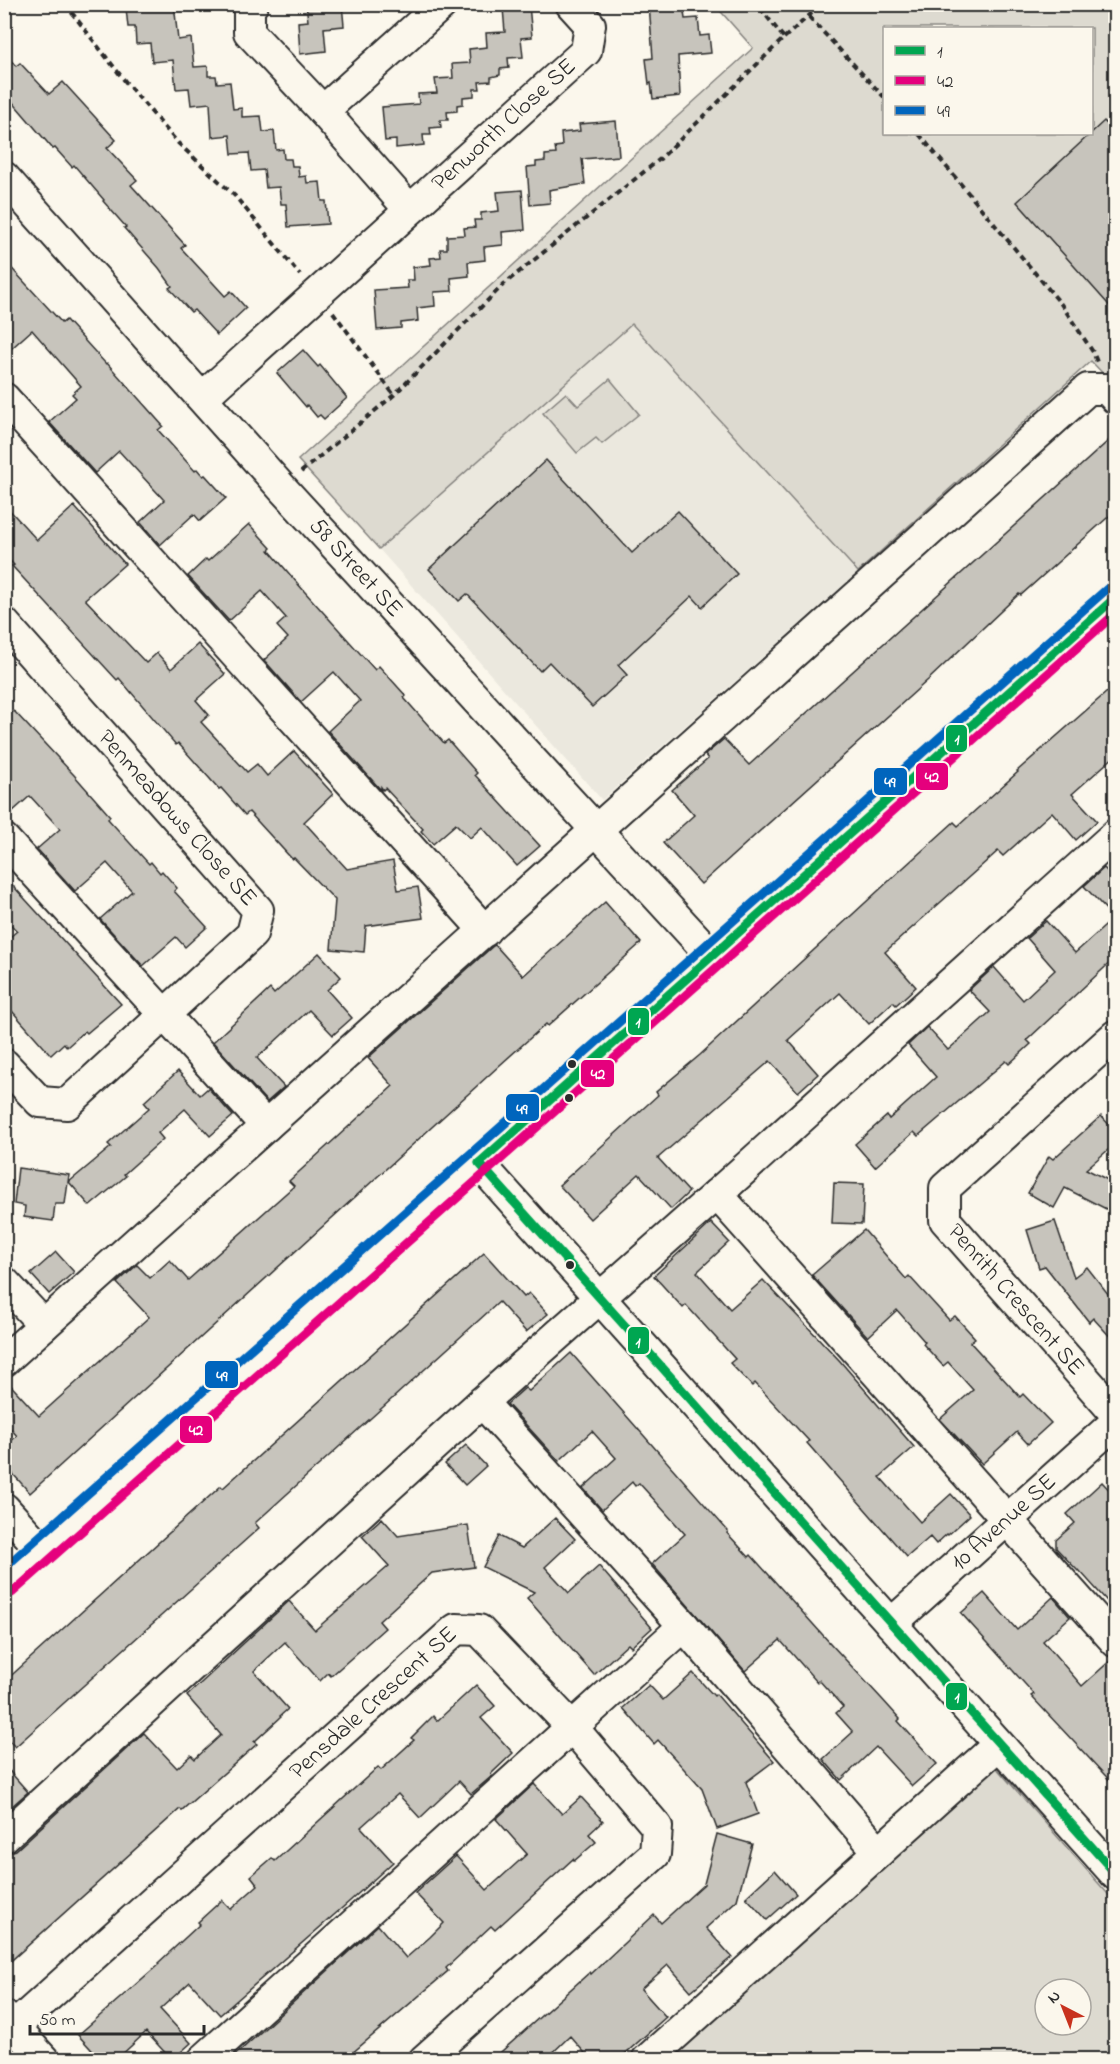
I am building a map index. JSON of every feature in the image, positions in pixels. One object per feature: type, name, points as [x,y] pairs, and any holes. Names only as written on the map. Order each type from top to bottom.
[{"type":"street","name":"Penworth Close SE","points":[[253,4],[249,8],[249,32],[323,111],[409,209]]},
{"type":"street","points":[[323,111],[442,4]]},
{"type":"street","name":"Penworth Close SE","points":[[203,397],[586,51],[590,25],[571,4]]},
{"type":"street","name":"58 Street SE","points":[[4,177],[282,488],[712,956]]},
{"type":"street","points":[[4,1361],[1088,389],[1111,394]]},
{"type":"street","points":[[4,398],[485,931]]},
{"type":"street","points":[[4,1584],[1116,597]]},
{"type":"street","name":"Penmeadows Close SE","points":[[4,623],[258,910],[252,934],[67,1104],[40,1102],[4,1064]]},
{"type":"street","points":[[4,1837],[482,1402],[600,1300],[1116,834]]},
{"type":"street","points":[[4,839],[266,1126]]},
{"type":"street","name":"Penrith Crescent SE","points":[[1116,1035],[945,1188],[945,1220],[1116,1414]]},
{"type":"street","points":[[479,1163],[1116,1875]]},
{"type":"street","points":[[717,1194],[1116,1642]]},
{"type":"street","points":[[4,1282],[44,1325]]},
{"type":"street","points":[[482,1402],[684,1626],[879,1852]]},
{"type":"street","name":"10 Avenue SE","points":[[891,1624],[1116,1422]]},
{"type":"street","points":[[4,1508],[42,1550]]},
{"type":"street","points":[[203,2060],[684,1626]]},
{"type":"street","name":"Pensdale Crescent SE","points":[[10,2022],[456,1629],[479,1630],[572,1727],[657,1827],[655,1854],[424,2060]]},
{"type":"street","points":[[647,2060],[998,1745]]},
{"type":"street","points":[[10,2022],[44,2060]]},
{"type":"path","points":[[757,4],[784,38]]},
{"type":"path","points":[[282,488],[394,395],[504,284],[660,159],[822,4]]},
{"type":"path","points":[[68,6],[135,94],[178,142],[235,195],[329,308],[394,395]]},
{"type":"path","points":[[809,17],[883,95]]},
{"type":"path","points":[[920,135],[1061,304],[1093,352],[1111,394]]},
{"type":"shaded area","points":[[715,5],[1115,5],[1115,386],[1091,361],[858,572],[632,324],[379,549],[298,460],[753,48]]},
{"type":"shaded area","points":[[632,324],[858,572],[602,800],[379,549]]},
{"type":"shaded area","points":[[610,379],[639,414],[602,444],[596,438],[577,453],[543,413],[566,393],[578,406]]},
{"type":"shaded area","points":[[994,1765],[1115,1902],[1115,2059],[665,2060]]},
{"type":"building","points":[[142,4],[174,4],[178,40],[191,38],[194,67],[208,66],[208,76],[216,76],[217,83],[230,82],[233,109],[242,108],[242,117],[261,116],[263,132],[274,131],[276,150],[283,149],[284,159],[291,159],[292,166],[298,166],[299,177],[306,176],[307,183],[320,182],[322,201],[326,201],[328,224],[288,227],[286,204],[281,204],[279,187],[266,188],[264,170],[251,171],[249,153],[232,154],[230,135],[212,137],[210,103],[191,105],[189,88],[176,89],[173,60],[152,62],[150,43],[136,44],[135,27],[128,27],[126,8],[142,7]]},
{"type":"building","points":[[306,4],[342,4],[344,26],[324,28],[326,51],[300,54],[298,22],[308,21]]},
{"type":"building","points":[[649,4],[683,4],[685,19],[698,18],[700,36],[709,35],[711,53],[678,56],[680,96],[653,99],[646,59],[653,58]]},
{"type":"building","points":[[529,5],[532,37],[521,38],[523,57],[508,58],[509,68],[500,69],[500,75],[491,77],[491,81],[479,82],[480,89],[474,89],[474,96],[463,97],[463,104],[457,105],[457,111],[447,112],[448,120],[440,120],[441,127],[430,128],[431,135],[423,135],[424,145],[396,148],[396,140],[385,141],[382,107],[419,104],[418,94],[437,93],[435,79],[453,78],[452,64],[470,63],[469,49],[487,47],[486,33],[505,32],[503,8]]},
{"type":"building","points":[[4,53],[16,66],[20,63],[49,94],[63,82],[116,140],[107,148],[137,180],[131,185],[185,245],[181,248],[225,296],[231,291],[246,308],[217,335],[169,288],[172,286],[159,268],[124,228],[126,227],[104,200],[74,165],[72,167],[55,148],[53,149],[4,92]]},
{"type":"building","points":[[616,121],[619,156],[582,159],[585,184],[549,190],[550,203],[530,205],[527,167],[536,166],[536,162],[545,161],[545,155],[556,154],[555,147],[562,146],[561,133],[580,131],[579,124]]},
{"type":"building","points":[[1104,121],[1116,134],[1116,313],[1017,202],[1089,135],[1093,135],[1093,131]]},
{"type":"building","points":[[522,190],[525,230],[502,232],[503,245],[484,247],[485,260],[468,262],[469,276],[451,278],[452,291],[434,292],[435,306],[417,308],[418,321],[401,323],[401,328],[377,330],[374,290],[408,288],[407,280],[414,280],[413,267],[431,265],[430,258],[441,257],[440,249],[447,249],[447,236],[465,235],[464,228],[475,227],[474,220],[481,220],[481,213],[499,211],[497,192]]},
{"type":"building","points":[[4,260],[62,323],[66,320],[107,363],[163,426],[158,430],[195,471],[197,469],[203,476],[205,475],[226,498],[200,521],[194,514],[160,545],[140,522],[164,500],[119,451],[95,473],[49,422],[76,398],[72,394],[81,386],[32,330],[4,355]]},
{"type":"building","points":[[303,350],[318,367],[320,365],[347,398],[324,419],[320,415],[317,417],[307,405],[306,407],[277,373]]},
{"type":"building","points":[[1116,434],[1116,510],[1021,595],[1019,594],[928,680],[701,884],[663,843],[694,815],[672,790],[708,759],[705,755],[724,739],[749,765]]},
{"type":"building","points":[[546,460],[632,553],[678,511],[737,574],[702,607],[692,596],[618,665],[627,675],[592,707],[549,662],[540,671],[467,594],[459,601],[429,569]]},
{"type":"building","points":[[4,504],[37,540],[74,506],[125,564],[85,599],[146,663],[157,653],[171,669],[198,644],[225,674],[196,700],[209,715],[201,722],[247,772],[257,764],[267,776],[294,751],[333,794],[304,822],[347,869],[393,861],[398,890],[418,887],[423,918],[366,926],[364,952],[331,949],[335,900],[294,858],[292,859],[249,812],[245,815],[178,743],[176,745],[119,678],[117,680],[12,566],[14,565],[4,555]]},
{"type":"building","points":[[249,524],[304,591],[375,670],[379,666],[444,743],[448,740],[477,773],[475,775],[540,846],[517,866],[482,827],[470,838],[456,824],[433,844],[421,831],[423,829],[385,788],[383,790],[381,787],[381,790],[328,731],[360,701],[334,672],[301,702],[264,660],[288,638],[277,626],[286,618],[262,591],[229,621],[188,576]]},
{"type":"building","points":[[1107,692],[1116,701],[1116,755],[1072,794],[1097,821],[1076,840],[1052,812],[1003,856],[998,851],[885,952],[916,987],[896,1005],[893,1002],[869,1024],[840,993],[788,1040],[818,1074],[798,1092],[770,1061],[658,1158],[689,1192],[671,1209],[639,1174],[590,1219],[559,1185],[658,1095],[656,1092],[700,1055],[954,822],[958,826]]},
{"type":"building","points":[[14,711],[74,775],[110,816],[108,819],[149,864],[151,862],[160,873],[162,871],[177,888],[174,891],[207,927],[185,947],[176,937],[143,966],[100,919],[132,891],[107,863],[75,891],[37,849],[60,829],[30,796],[4,819],[4,720]]},
{"type":"building","points":[[1104,868],[1116,880],[1116,957],[1027,1040],[1031,1044],[1009,1064],[1006,1061],[918,1136],[914,1132],[875,1167],[855,1144],[887,1116],[889,1119],[936,1077],[908,1045],[927,1027],[948,1050],[990,1012],[969,990],[994,967],[1023,1000],[1055,970],[1027,938],[1046,921],[1075,953],[1114,918],[1084,886]]},
{"type":"building","points":[[4,876],[121,1004],[87,1033],[85,1031],[67,1047],[64,1043],[51,1055],[4,1002],[4,942],[17,931],[4,918]]},
{"type":"building","points":[[605,902],[641,943],[548,1026],[546,1024],[500,1065],[30,1493],[4,1464],[4,1447],[17,1436],[4,1421],[4,1378],[39,1416],[149,1317],[117,1283],[137,1265],[150,1278],[170,1260],[188,1280],[294,1186],[289,1181],[393,1086],[368,1058],[493,946],[495,945],[523,976]]},
{"type":"building","points":[[319,953],[341,977],[327,990],[352,1018],[333,1035],[309,1010],[257,1058],[284,1087],[267,1102],[213,1042],[270,989],[274,994]]},
{"type":"building","points":[[178,1071],[200,1095],[208,1088],[233,1116],[210,1136],[185,1109],[158,1133],[163,1139],[124,1174],[126,1176],[90,1206],[69,1182],[111,1147],[108,1144],[149,1108],[144,1102]]},
{"type":"building","points":[[1101,1116],[1116,1132],[1116,1143],[1086,1169],[1116,1184],[1116,1214],[1065,1188],[1054,1208],[1028,1193],[1049,1156],[1053,1159]]},
{"type":"building","points":[[18,1168],[69,1175],[65,1204],[55,1204],[53,1221],[24,1217],[25,1206],[14,1204]]},
{"type":"building","points":[[834,1183],[864,1184],[862,1224],[832,1223]]},
{"type":"building","points":[[1055,1221],[1074,1277],[1087,1267],[1116,1304],[1116,1343],[1093,1318],[1089,1322],[1045,1266],[1039,1268],[1027,1230]]},
{"type":"building","points":[[711,1223],[729,1242],[697,1272],[730,1309],[763,1280],[840,1361],[914,1447],[880,1477],[920,1522],[951,1494],[970,1515],[936,1544],[930,1537],[907,1557],[807,1443],[809,1441],[755,1383],[752,1386],[730,1363],[735,1359],[686,1305],[683,1308],[654,1276]]},
{"type":"building","points":[[864,1230],[906,1279],[909,1276],[949,1320],[955,1316],[975,1338],[970,1342],[1020,1397],[1023,1394],[1051,1423],[1028,1444],[1017,1432],[982,1464],[940,1419],[973,1390],[948,1362],[943,1366],[897,1310],[868,1337],[812,1275]]},
{"type":"building","points":[[56,1252],[74,1272],[49,1294],[31,1274]]},
{"type":"building","points":[[484,1253],[524,1297],[529,1293],[548,1314],[526,1332],[499,1302],[255,1523],[259,1528],[15,1747],[4,1735],[4,1682]]},
{"type":"building","points":[[571,1353],[728,1531],[727,1533],[749,1557],[751,1555],[881,1698],[900,1719],[898,1721],[937,1764],[912,1786],[876,1747],[841,1780],[823,1759],[853,1732],[836,1713],[843,1707],[819,1680],[817,1682],[780,1640],[745,1671],[652,1564],[685,1534],[639,1483],[635,1486],[632,1482],[602,1510],[583,1488],[616,1458],[592,1431],[559,1461],[507,1404],[525,1388],[529,1391]]},
{"type":"building","points":[[466,1445],[486,1466],[465,1485],[445,1464]]},
{"type":"building","points":[[1102,1482],[1116,1497],[1116,1611],[1056,1548],[1056,1540],[1075,1523],[1067,1514]]},
{"type":"building","points":[[382,1518],[398,1536],[468,1525],[474,1567],[432,1573],[379,1621],[385,1628],[331,1676],[328,1673],[320,1681],[285,1642],[254,1671],[288,1709],[254,1742],[257,1744],[182,1810],[180,1809],[4,1967],[4,1854],[16,1850],[144,1733],[177,1768],[191,1755],[195,1759],[221,1735],[187,1696],[289,1601],[315,1630],[389,1566],[362,1536]]},
{"type":"building","points":[[555,1518],[575,1539],[545,1567],[569,1593],[599,1566],[652,1628],[631,1647],[628,1644],[594,1675],[527,1598],[534,1592],[483,1567],[499,1536],[522,1548]]},
{"type":"building","points":[[984,1593],[1017,1630],[1053,1597],[1070,1617],[1043,1641],[1082,1686],[1112,1659],[1116,1659],[1116,1787],[1031,1696],[1034,1694],[961,1613]]},
{"type":"building","points":[[693,1673],[714,1696],[716,1694],[774,1761],[746,1782],[758,1814],[717,1829],[702,1789],[658,1740],[654,1744],[623,1708],[649,1685],[663,1700]]},
{"type":"building","points":[[476,1685],[495,1706],[481,1718],[513,1753],[491,1774],[492,1776],[471,1794],[459,1781],[420,1818],[398,1794],[361,1827],[393,1862],[350,1901],[220,2015],[190,1982],[160,2009],[191,2043],[172,2060],[146,2032],[116,2060],[101,2060],[78,2035],[159,1964],[222,1900],[231,1909],[258,1885],[251,1876],[272,1858],[275,1861],[378,1767],[381,1770],[414,1740],[411,1738],[433,1716],[437,1721]]},
{"type":"building","points":[[4,1765],[28,1792],[4,1813]]},
{"type":"building","points":[[534,1784],[562,1814],[581,1797],[603,1821],[589,1834],[596,1842],[574,1861],[573,1859],[495,1930],[491,1926],[446,1968],[448,1971],[344,2060],[230,2060],[378,1925],[406,1958],[430,1937],[444,1923],[415,1893],[456,1856],[487,1890],[527,1854],[496,1819]]},
{"type":"building","points":[[717,1834],[752,1844],[737,1900],[706,1928],[732,1957],[691,1991],[668,1965],[641,1989],[666,2017],[618,2060],[591,2060],[570,2036],[545,2060],[492,2060],[590,1972],[591,1974],[654,1915],[661,1923],[704,1884]]},
{"type":"building","points":[[775,1870],[796,1894],[767,1920],[746,1897]]},
{"type":"transit line","name":"49","points":[[4,1568],[1108,588]]},
{"type":"transit line","name":"1","points":[[479,1163],[1116,597]]},
{"type":"transit line","name":"42","points":[[12,1593],[1116,613]]},
{"type":"transit line","name":"1","points":[[479,1163],[1116,1874]]}]
